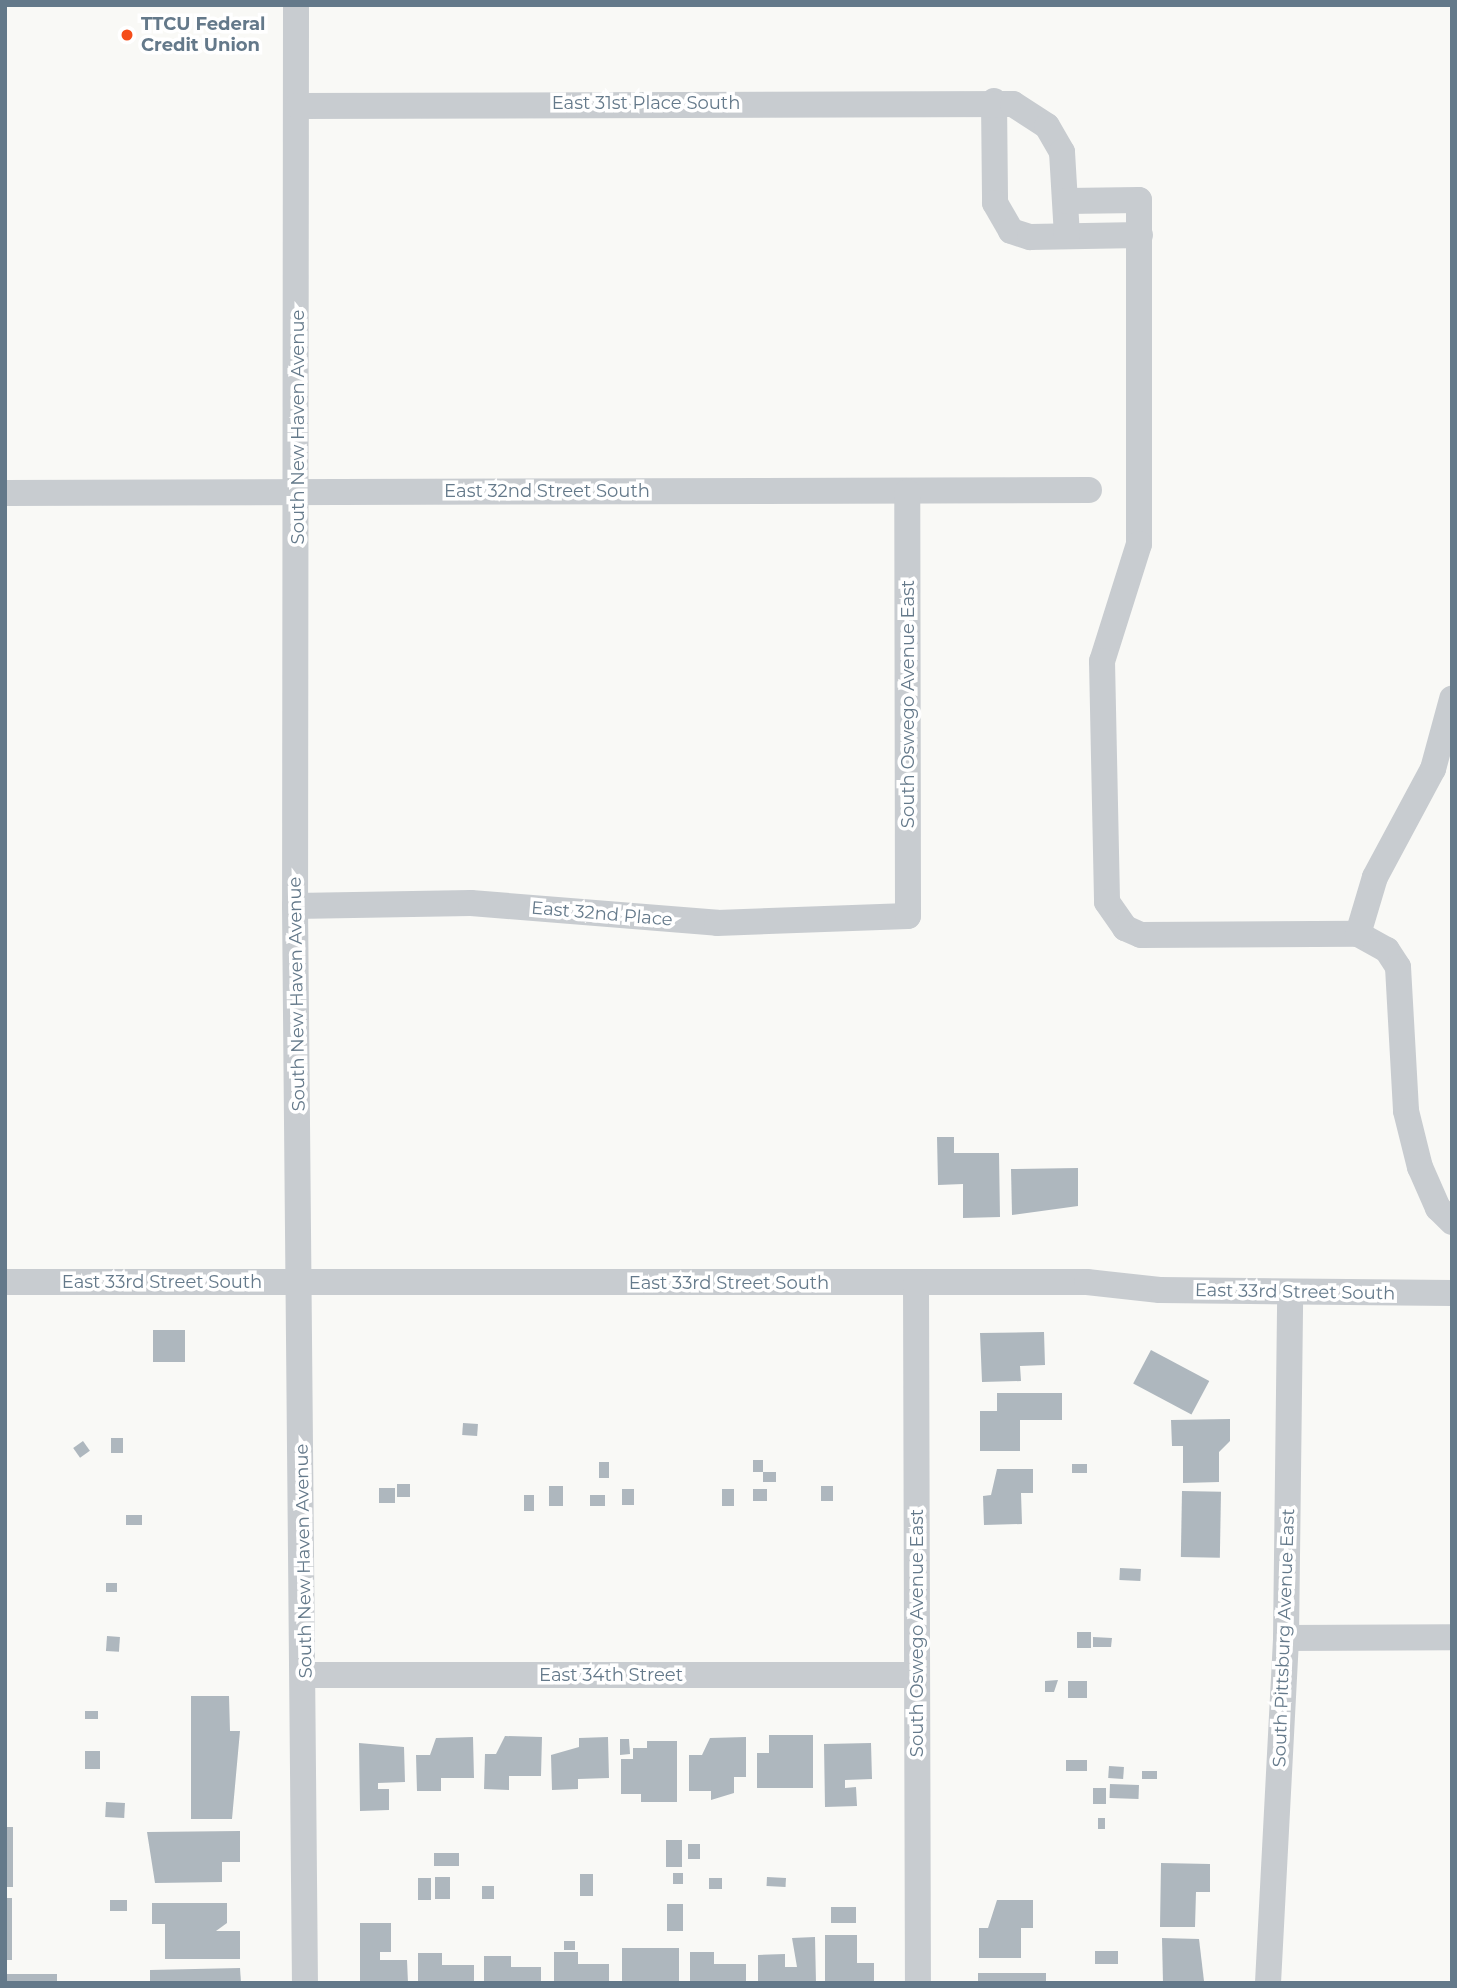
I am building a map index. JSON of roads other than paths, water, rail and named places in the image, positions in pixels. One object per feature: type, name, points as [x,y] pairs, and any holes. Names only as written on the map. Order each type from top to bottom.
[{"type":"street","name":"South New Haven Avenue","points":[[296,5],[299,491],[295,906],[305,1675],[305,1983]]},
{"type":"street","name":"East 31st Place South","points":[[298,106],[993,101],[1031,110],[1047,125],[1062,152],[1067,236]]},
{"type":"street","points":[[993,101],[995,203],[1011,231],[1030,237],[1140,235]]},
{"type":"street","points":[[1067,201],[1139,200],[1139,544],[1102,661],[1107,902],[1125,928],[1158,937],[1358,934],[1373,939],[1398,967],[1406,1111],[1420,1167],[1438,1208],[1452,1222]]},
{"type":"street","name":"East 32nd Street South","points":[[5,493],[1089,490]]},
{"type":"street","name":"South Oswego Avenue East","points":[[907,492],[908,916]]},
{"type":"street","points":[[1358,934],[1375,877],[1433,769],[1452,699]]},
{"type":"street","name":"East 32nd Place","points":[[295,906],[471,903],[717,923],[908,916]]},
{"type":"street","name":"East 33rd Street South","points":[[5,1282],[1087,1282],[1290,1294],[1452,1293]]},
{"type":"street","name":"South Oswego Avenue East","points":[[916,1283],[918,1983]]},
{"type":"street","name":"South Pittsburg Avenue East","points":[[1268,1983],[1286,1638],[1290,1294]]},
{"type":"street","points":[[1286,1638],[1452,1637]]},
{"type":"street","name":"East 34th Street","points":[[305,1675],[917,1675]]},
{"type":"place","name":"TTCU Federal Credit Union","points":[[127,35]]}]
